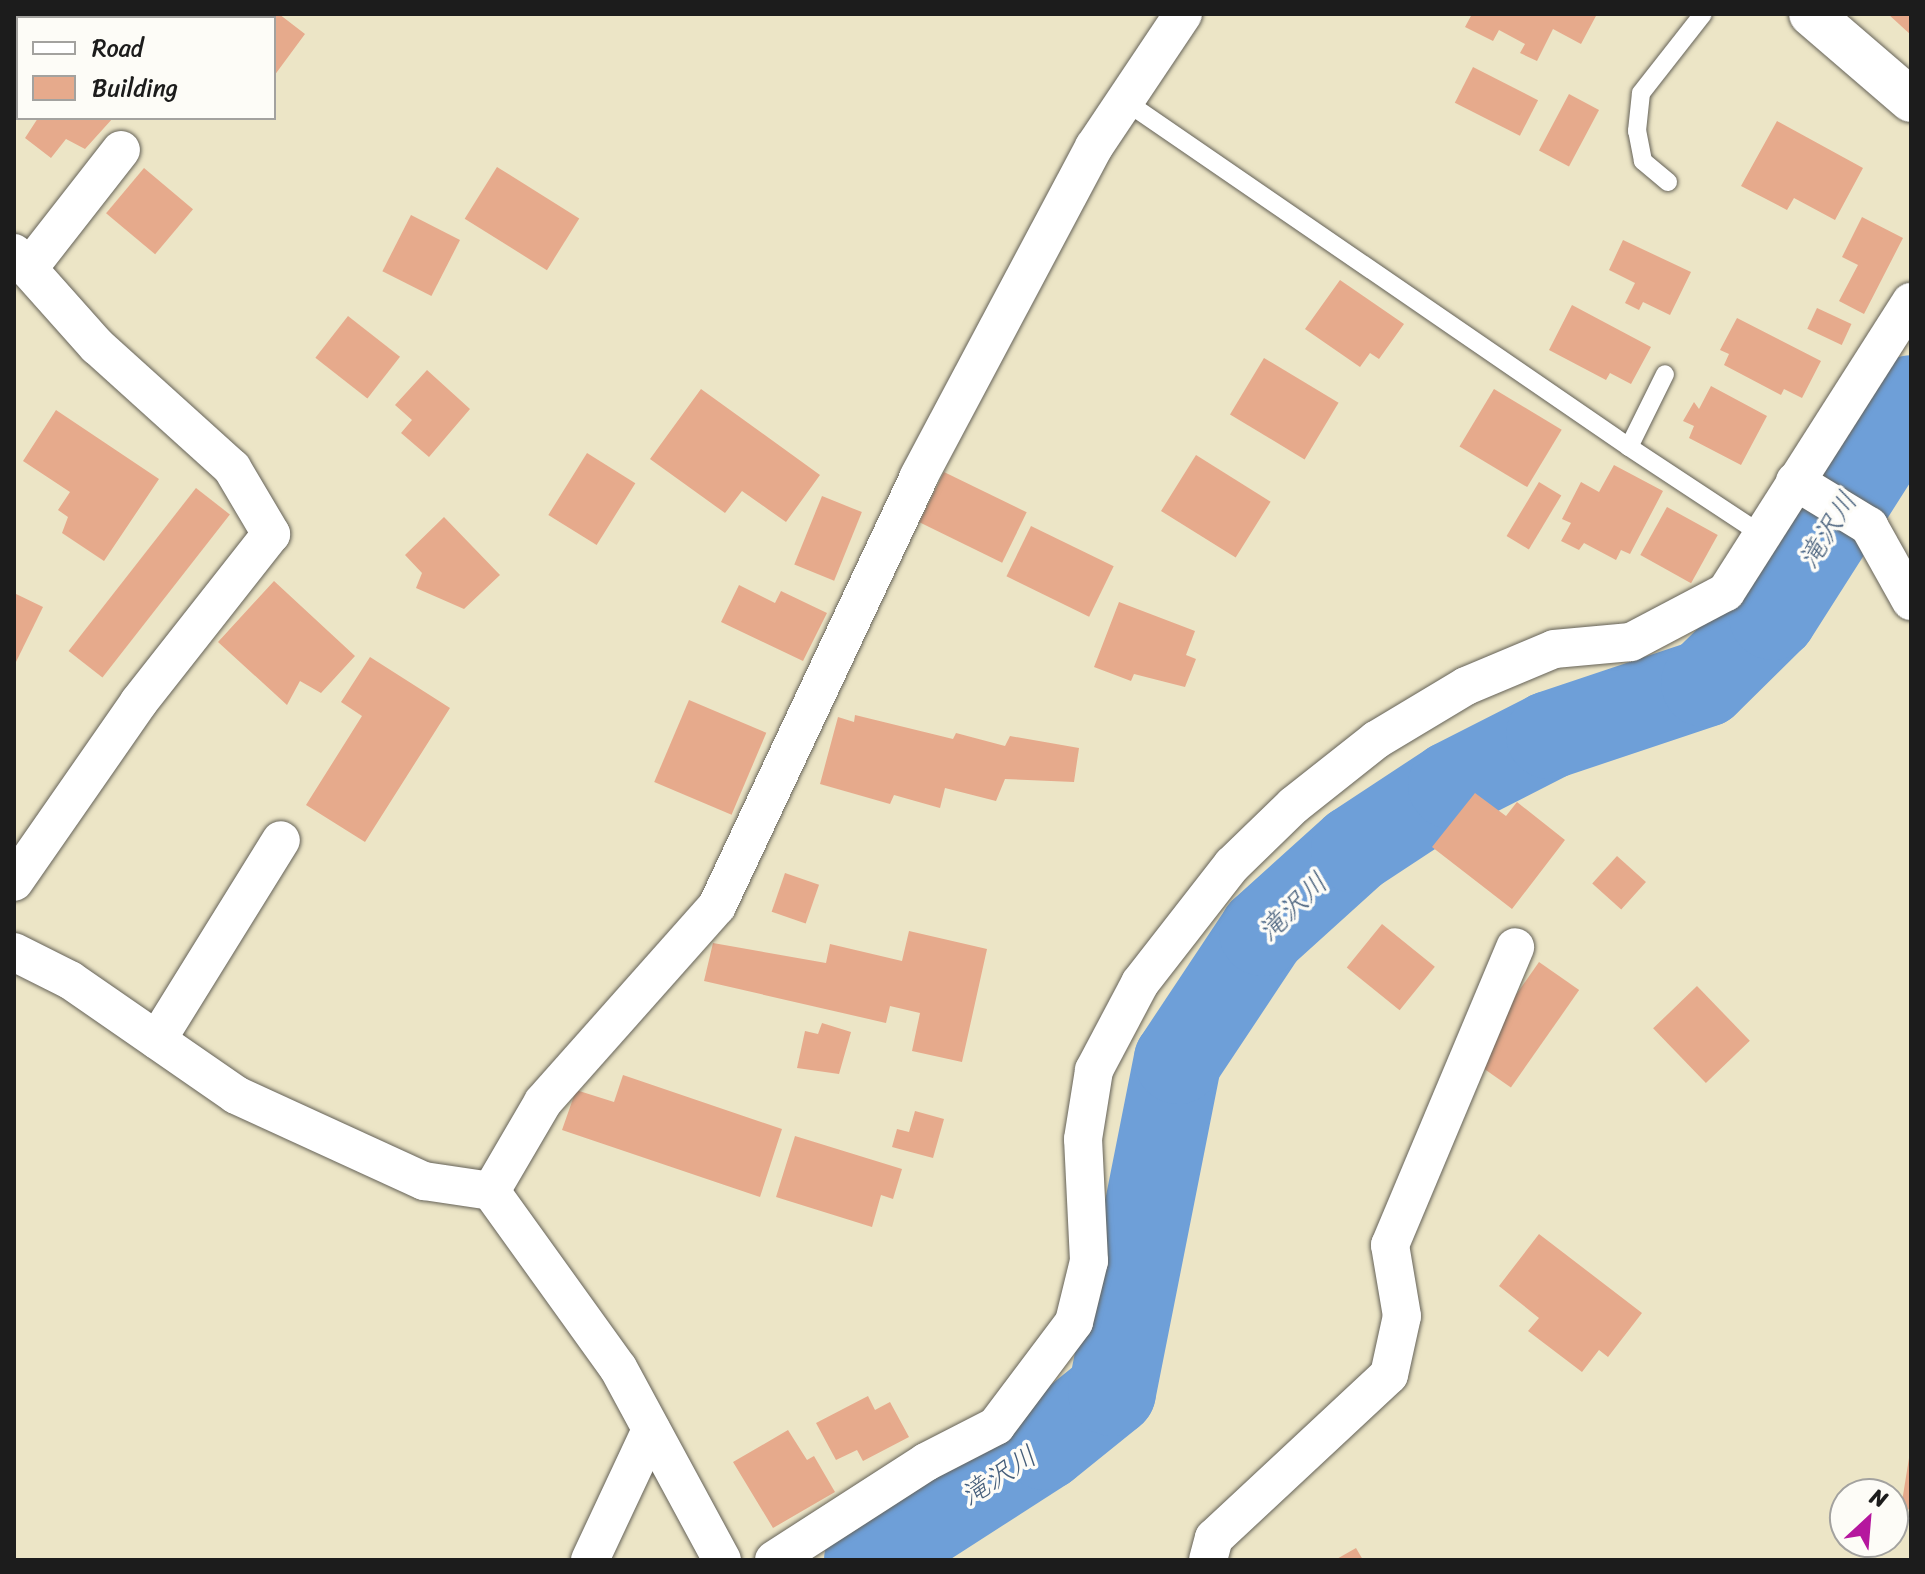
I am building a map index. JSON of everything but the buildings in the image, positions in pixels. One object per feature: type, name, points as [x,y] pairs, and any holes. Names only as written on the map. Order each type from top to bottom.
[{"type":"main road","points":[[1811,14],[1911,100]]},
{"type":"street","points":[[491,1191],[543,1102],[717,906],[919,476],[1094,147],[1183,14]]},
{"type":"street","points":[[14,882],[139,702],[271,534],[232,468],[97,346],[21,261],[121,150]]},
{"type":"street","points":[[774,1560],[926,1462],[996,1426],[1074,1322],[1089,1261],[1083,1139],[1094,1070],[1140,983],[1232,865],[1294,805],[1376,740],[1466,686],[1554,649],[1631,642],[1726,592],[1911,302]]},
{"type":"street","points":[[1795,481],[1869,526],[1911,601]]},
{"type":"street","points":[[157,1040],[281,840]]},
{"type":"street","points":[[1208,1560],[1214,1538],[1389,1375],[1402,1316],[1390,1245],[1515,947]]},
{"type":"street","points":[[14,952],[70,980],[236,1095],[424,1181],[491,1191],[618,1368],[722,1560]]},
{"type":"street","points":[[590,1560],[651,1430]]},
{"type":"lane","points":[[1668,182],[1643,161],[1637,131],[1641,93],[1703,14]]},
{"type":"lane","points":[[1125,101],[1761,534]]},
{"type":"lane","points":[[1629,447],[1665,374]]},
{"type":"waterway","name":"滝沢川","points":[[868,1560],[1045,1446],[1112,1392],[1178,1060],[1263,932],[1355,849],[1452,785],[1550,735],[1705,683],[1773,616],[1911,399]]}]
